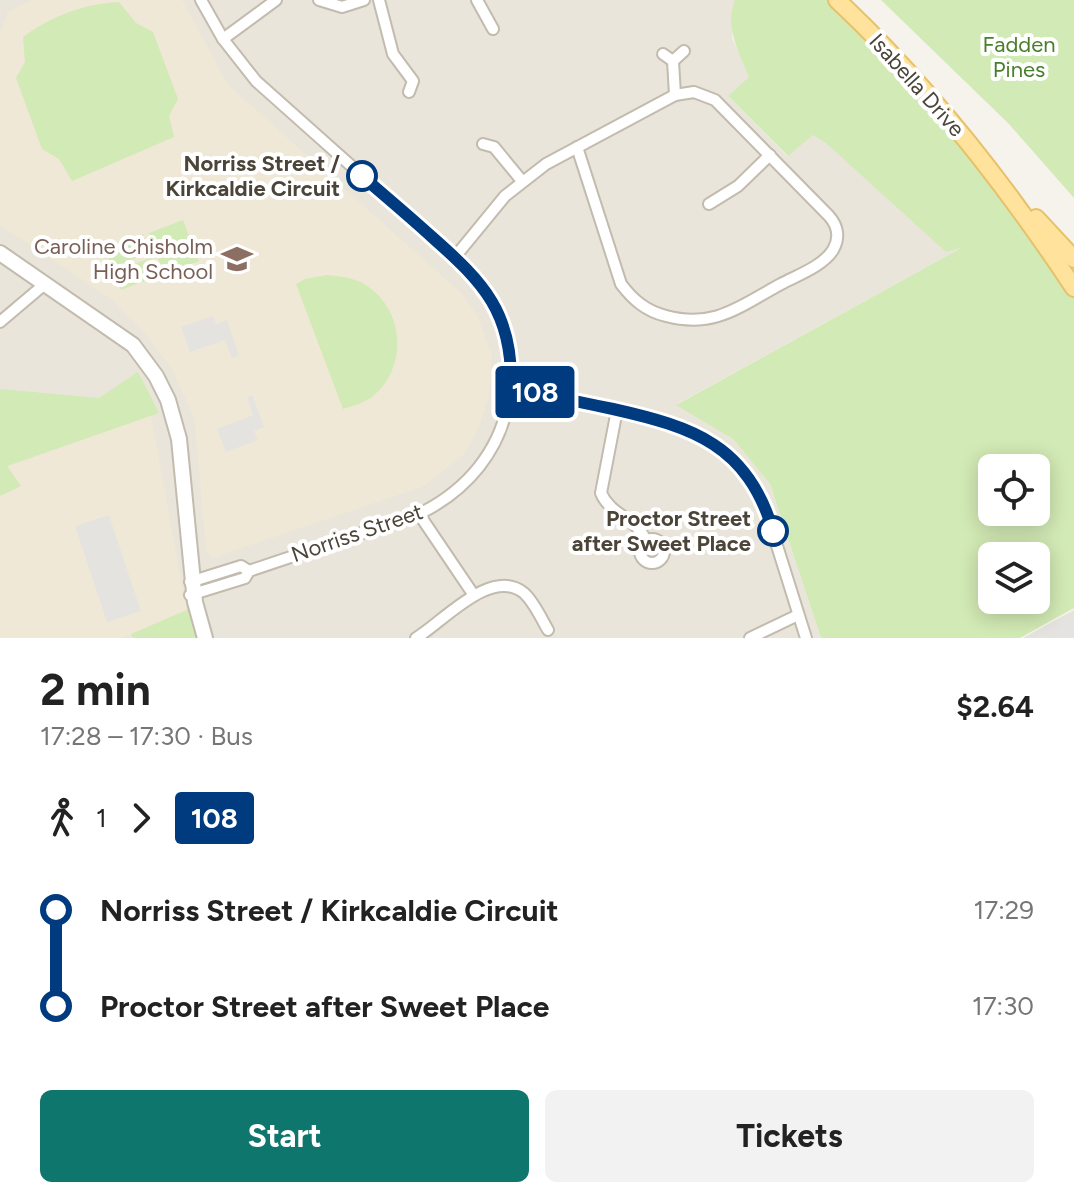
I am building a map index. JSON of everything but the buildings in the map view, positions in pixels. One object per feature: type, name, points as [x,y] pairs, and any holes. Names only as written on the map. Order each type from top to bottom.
[{"type":"main road","name":"Isabella Drive","points":[[837,0],[902,65],[994,173],[1074,259]]},
{"type":"main road","name":"Isabella Drive","points":[[994,173],[1074,288]]},
{"type":"street","name":"Norriss Street","points":[[193,591],[245,578],[249,571],[419,514],[455,490],[483,460],[503,424],[511,387],[510,352],[500,318],[477,278],[282,106],[250,74],[223,39],[201,0]]},
{"type":"street","points":[[223,39],[276,0]]},
{"type":"street","points":[[319,0],[342,7],[364,0]]},
{"type":"street","points":[[379,0],[393,54],[415,84]]},
{"type":"street","points":[[477,0],[493,29]]},
{"type":"street","points":[[673,61],[684,51]]},
{"type":"street","points":[[663,54],[673,61]]},
{"type":"street","points":[[673,61],[675,95]]},
{"type":"street","points":[[455,257],[522,181],[546,164],[577,147],[675,95],[694,92],[715,100],[835,223],[838,236],[835,245],[822,261],[713,319],[692,321],[655,312],[641,305],[621,284],[577,147]]},
{"type":"street","points":[[492,142],[522,181]]},
{"type":"street","points":[[709,204],[738,186],[770,155]]},
{"type":"street","points":[[0,253],[133,345],[152,370],[168,400],[182,457],[193,591],[205,638]]},
{"type":"street","points":[[0,322],[46,283]]},
{"type":"street","points":[[511,387],[684,427],[717,446],[751,480],[768,512],[806,638]]},
{"type":"street","points":[[617,410],[601,493],[605,502],[640,530],[646,541]]},
{"type":"street","points":[[419,514],[473,594]]},
{"type":"street","points":[[416,638],[473,594],[501,587],[515,588],[529,599],[548,630]]},
{"type":"street","points":[[750,638],[798,615]]},
{"type":"shaded area","points":[[0,0],[736,0],[732,38],[750,77],[728,96],[787,156],[813,135],[976,240],[677,404],[733,439],[770,484],[821,638],[0,638]]},
{"type":"shaded area","name":"Caroline Chisholm High School","points":[[32,0],[182,0],[228,85],[461,293],[478,317],[492,356],[489,396],[479,427],[464,454],[424,486],[212,558],[206,550],[195,421],[173,370],[145,333],[113,300],[0,225],[0,32],[8,12]]},
{"type":"shaded area","points":[[213,316],[216,324],[227,320],[239,356],[232,358],[225,340],[190,352],[181,327]]},
{"type":"shaded area","points":[[252,395],[264,427],[254,431],[258,440],[226,452],[217,429],[253,415],[247,397]]},
{"type":"shaded area","points":[[151,415],[187,614],[121,638],[0,638],[0,496],[20,486],[6,467]]},
{"type":"shaded area","points":[[109,515],[141,611],[107,622],[75,526]]},
{"type":"shaded area","points":[[1074,610],[1074,638],[1023,638]]},
{"type":"green space","points":[[735,0],[829,0],[962,145],[1048,258],[1074,298],[1074,608],[1020,638],[821,638],[770,484],[733,439],[676,405],[963,247],[946,252],[827,144],[813,135],[788,156],[728,96],[749,77],[737,49],[731,20]]},
{"type":"green space","name":"Fadden Pines","points":[[881,0],[1074,0],[1074,198],[1008,123]]},
{"type":"green space","points":[[119,2],[136,23],[153,32],[178,99],[169,116],[174,137],[72,181],[59,159],[42,149],[16,78],[25,62],[23,37],[68,12]]},
{"type":"green space","points":[[183,220],[190,239],[156,251],[149,233]]},
{"type":"green space","points":[[143,234],[150,253],[112,267],[105,248]]},
{"type":"green space","points":[[192,242],[199,261],[164,274],[157,255]]},
{"type":"green space","points":[[151,258],[158,276],[121,290],[114,271]]},
{"type":"green space","points":[[327,275],[358,281],[373,291],[385,304],[397,335],[393,369],[384,384],[369,399],[343,409],[296,284]]},
{"type":"green space","points":[[138,372],[159,413],[7,466],[21,486],[0,496],[0,389],[99,398]]},
{"type":"green space","points":[[189,609],[197,638],[133,638],[131,634]]},
{"type":"bus line","name":"108","points":[[362,176],[477,278],[490,297],[508,340],[511,387],[659,419],[695,433],[717,446],[751,480],[768,512],[773,531]]},
{"type":"place","name":"Norriss Street / Kirkcaldie Circuit","points":[[362,176]]},
{"type":"place","name":"Caroline Chisholm High School","points":[[237,259]]},
{"type":"place","name":"Proctor Street after Sweet Place","points":[[773,531]]}]
